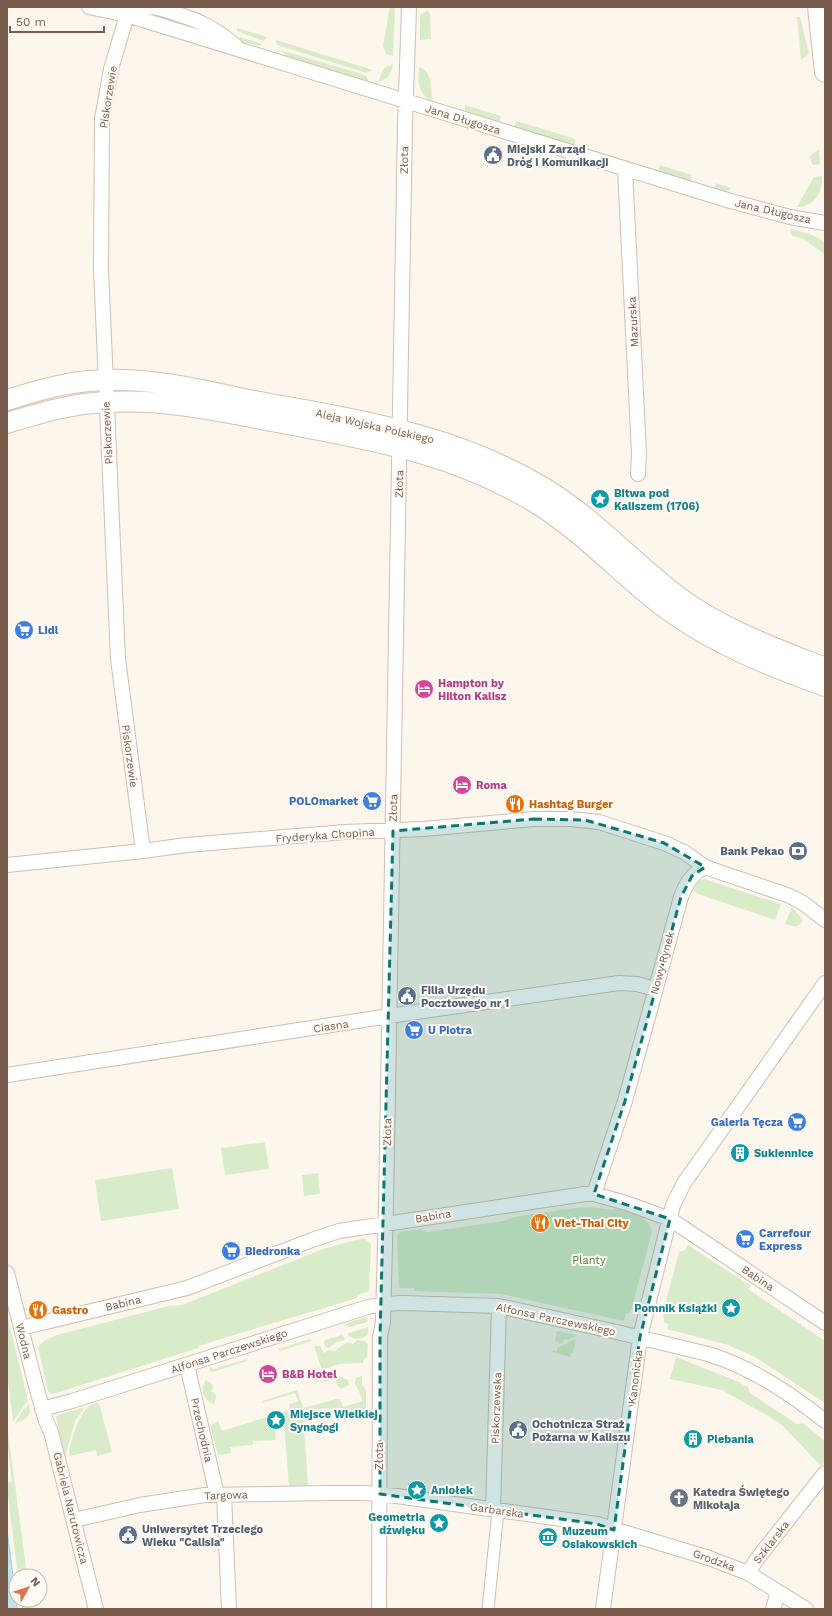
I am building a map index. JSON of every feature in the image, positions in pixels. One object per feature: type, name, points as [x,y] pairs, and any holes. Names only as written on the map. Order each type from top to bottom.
[{"type":"main road","points":[[818,7],[825,72]]},
{"type":"main road","name":"Aleja Wojska Polskiego","points":[[7,400],[68,384],[105,380],[128,380],[162,384],[399,438],[497,481],[537,504],[577,532],[668,610],[700,631],[746,656],[825,686]]},
{"type":"main road","name":"Aleja Wojska Polskiego","points":[[7,423],[71,406],[106,402],[145,402],[197,408],[463,448],[525,477],[566,502],[587,518],[662,583],[708,616],[756,641],[825,668]]},
{"type":"street","name":"Jana Długosza","points":[[89,7],[127,15],[624,169],[766,211],[825,223]]},
{"type":"street","name":"Złota","points":[[379,1609],[380,1494],[378,1472],[380,1337],[383,1322],[386,1223],[405,101],[410,7]]},
{"type":"street","name":"Piskorzewie","points":[[127,15],[111,69],[102,119],[100,239],[118,659],[143,851]]},
{"type":"street","name":"Mazurska","points":[[624,169],[640,453],[638,474]]},
{"type":"street","name":"Fryderyka Chopina","points":[[7,865],[187,845],[534,819],[585,820],[611,826],[664,843],[684,852],[705,867]]},
{"type":"street","points":[[705,867],[790,896],[822,915]]},
{"type":"street","name":"Nowy Rynek","points":[[594,1194],[625,1101],[684,889],[692,876],[705,867]]},
{"type":"street","name":"Ciasna","points":[[7,1075],[389,1016],[619,983],[637,984],[655,989]]},
{"type":"street","points":[[670,1219],[676,1198],[684,1183],[825,983]]},
{"type":"street","name":"Babina","points":[[21,1328],[172,1292],[201,1283],[326,1235],[352,1228],[567,1196],[594,1194],[670,1219],[825,1323]]},
{"type":"street","name":"Kanonicka","points":[[602,1609],[640,1337],[670,1219]]},
{"type":"street","name":"Wodna","points":[[7,1273],[42,1409]]},
{"type":"street","name":"Alfonsa Parczewskiego","points":[[42,1409],[72,1402],[368,1307],[383,1304],[403,1303],[499,1306],[640,1337],[708,1354],[736,1363],[760,1377],[825,1421]]},
{"type":"street","name":"Piskorzewska","points":[[488,1609],[495,1510],[499,1306]]},
{"type":"street","name":"Przechodnia","points":[[187,1365],[221,1495],[229,1609]]},
{"type":"street","name":"Gabriela Narutowicza","points":[[42,1409],[51,1432],[96,1609]]},
{"type":"street","name":"Szklarska","points":[[748,1573],[757,1559],[825,1473]]},
{"type":"street","name":"Targowa","points":[[74,1520],[140,1505],[205,1495],[328,1493],[380,1494]]},
{"type":"street","name":"Garbarska","points":[[380,1494],[597,1524],[614,1530]]},
{"type":"street","name":"Grodzka","points":[[614,1530],[709,1558],[748,1573],[806,1609]]},
{"type":"street","points":[[773,1609],[778,1592]]},
{"type":"highlighted area","points":[[534,819],[585,820],[664,843],[705,867],[692,876],[681,897],[625,1101],[594,1194],[670,1219],[640,1337],[614,1530],[597,1524],[380,1494],[380,1337],[393,831]]},
{"type":"green space","points":[[390,7],[395,7],[393,56],[386,54],[383,46]]},
{"type":"green space","points":[[428,10],[430,14],[431,39],[420,40],[420,15]]},
{"type":"green space","points":[[797,17],[800,17],[809,54],[801,60]]},
{"type":"green space","points":[[237,28],[267,37],[264,41],[237,31]]},
{"type":"green space","points":[[240,37],[262,44],[258,46],[239,41]]},
{"type":"green space","points":[[276,40],[373,70],[367,73],[277,45]]},
{"type":"green space","points":[[280,50],[362,74],[367,77],[368,81],[288,57]]},
{"type":"green space","points":[[393,64],[392,70],[388,76],[384,80],[378,82],[384,68]]},
{"type":"green space","points":[[419,67],[424,69],[429,77],[432,101],[421,91],[418,77]]},
{"type":"green space","points":[[465,105],[501,116],[499,122],[465,112]]},
{"type":"green space","points":[[516,121],[576,140],[574,145],[514,127]]},
{"type":"green space","points":[[819,149],[820,164],[813,165],[810,156]]},
{"type":"green space","points":[[660,165],[692,175],[690,181],[658,172]]},
{"type":"green space","points":[[822,176],[821,188],[816,198],[808,204],[797,207],[814,177]]},
{"type":"green space","points":[[716,183],[731,188],[725,193],[714,189]]},
{"type":"green space","points":[[791,229],[817,237],[825,243],[825,255],[804,239],[792,236],[790,232]]},
{"type":"green space","points":[[704,879],[781,904],[775,920],[695,893],[694,890],[697,882]]},
{"type":"green space","points":[[792,907],[803,920],[798,926],[785,924]]},
{"type":"green space","points":[[265,1142],[269,1169],[225,1175],[221,1148]]},
{"type":"green space","points":[[172,1168],[179,1209],[101,1221],[95,1180]]},
{"type":"green space","points":[[318,1173],[320,1194],[304,1196],[302,1175]]},
{"type":"green space","name":"Planty","points":[[591,1207],[614,1209],[638,1215],[647,1222],[652,1232],[631,1311],[626,1313],[624,1321],[501,1294],[414,1291],[414,1288],[400,1288],[399,1286],[397,1236],[400,1232],[420,1229],[427,1232],[504,1221],[514,1217]]},
{"type":"green space","points":[[364,1238],[371,1244],[369,1291],[358,1295],[357,1298],[199,1346],[198,1348],[53,1394],[48,1391],[38,1348],[41,1343],[57,1335],[169,1306],[182,1305],[326,1248]]},
{"type":"green space","points":[[688,1245],[751,1286],[748,1289],[825,1341],[825,1403],[755,1357],[728,1345],[667,1329],[668,1324],[664,1322],[663,1312],[679,1252],[685,1250]]},
{"type":"green space","points":[[7,1316],[28,1400],[13,1422],[7,1373]]},
{"type":"green space","points":[[365,1317],[368,1319],[367,1322],[349,1327],[346,1326],[347,1323]]},
{"type":"green space","points":[[368,1327],[368,1334],[361,1338],[350,1337],[348,1335],[349,1333]]},
{"type":"green space","points":[[557,1331],[577,1335],[567,1340],[563,1340],[564,1342],[558,1344],[559,1342],[555,1341]]},
{"type":"green space","points":[[342,1335],[345,1339],[343,1341],[336,1342],[329,1348],[325,1346],[325,1340]]},
{"type":"green space","points":[[310,1339],[312,1341],[280,1351],[278,1349]]},
{"type":"green space","points":[[576,1339],[573,1353],[571,1353],[570,1357],[552,1352],[553,1350],[557,1351],[557,1348]]},
{"type":"green space","points":[[357,1340],[364,1341],[368,1344],[367,1357],[363,1363],[339,1364],[322,1370],[314,1346],[320,1346],[324,1353],[329,1350],[335,1351],[347,1342],[353,1344]]},
{"type":"green space","points":[[676,1357],[748,1387],[750,1393],[797,1424],[803,1423],[825,1441],[825,1461],[821,1466],[782,1425],[722,1390],[670,1379]]},
{"type":"green space","points":[[247,1359],[247,1361],[213,1372],[209,1371],[211,1367],[214,1369]]},
{"type":"green space","points":[[338,1376],[348,1380],[349,1385],[341,1389],[337,1385],[335,1378],[321,1383],[321,1381]]},
{"type":"green space","points":[[362,1376],[362,1385],[366,1390],[366,1413],[326,1408],[303,1410],[308,1486],[289,1486],[283,1412],[290,1410],[289,1404],[298,1401],[295,1393],[262,1403],[262,1401],[297,1390],[303,1408],[336,1399],[340,1399],[343,1407],[363,1401],[355,1383],[356,1378]]},
{"type":"green space","points":[[206,1380],[212,1384],[213,1388],[211,1391],[215,1393],[216,1397],[214,1404],[207,1400],[203,1394],[203,1387]]},
{"type":"green space","points":[[99,1403],[112,1452],[97,1456],[96,1450],[69,1456],[73,1436],[82,1414],[90,1405]]},
{"type":"green space","points":[[29,1404],[30,1412],[27,1417],[15,1423],[23,1410]]},
{"type":"green space","points":[[85,1407],[75,1421],[65,1456],[56,1417],[58,1415]]},
{"type":"green space","points":[[277,1414],[277,1420],[274,1420],[276,1440],[253,1441],[253,1445],[230,1447],[231,1453],[218,1455],[210,1426],[218,1421],[222,1431]]},
{"type":"green space","points":[[7,1425],[26,1568],[17,1568],[7,1488],[7,1483],[12,1482],[7,1442]]},
{"type":"green space","points":[[22,1608],[34,1609],[22,1609]]},
{"type":"water","points":[[7,1529],[12,1568],[8,1568],[8,1608],[17,1609],[7,1609]]},
{"type":"place","name":"Miejski Zarząd Dróg i Komunikacji","points":[[493,155]]},
{"type":"place","name":"Bitwa pod Kaliszem (1706)","points":[[600,499]]},
{"type":"place","name":"Lidl","points":[[24,630]]},
{"type":"place","name":"Hampton by Hilton Kalisz","points":[[424,689]]},
{"type":"place","name":"Roma","points":[[462,785]]},
{"type":"place","name":"POLOmarket","points":[[372,801]]},
{"type":"place","name":"Hashtag Burger","points":[[515,804]]},
{"type":"place","name":"Bank Pekao","points":[[798,851]]},
{"type":"place","name":"Filia Urzędu Pocztowego nr 1","points":[[407,996]]},
{"type":"place","name":"U Piotra","points":[[414,1030]]},
{"type":"place","name":"Galeria Tęcza","points":[[797,1122]]},
{"type":"place","name":"Sukiennice","points":[[740,1153]]},
{"type":"place","name":"Viet-Thai City","points":[[540,1223]]},
{"type":"place","name":"Carrefour Express","points":[[745,1239]]},
{"type":"place","name":"Biedronka","points":[[231,1251]]},
{"type":"place","name":"Pomnik Książki","points":[[731,1308]]},
{"type":"place","name":"Gastro","points":[[38,1310]]},
{"type":"place","name":"B&B Hotel","points":[[268,1374]]},
{"type":"place","name":"Miejsce Wielkiej Synagogi","points":[[276,1420]]},
{"type":"place","name":"Ochotnicza Straż Pożarna w Kaliszu","points":[[518,1430]]},
{"type":"place","name":"Plebania","points":[[693,1439]]},
{"type":"place","name":"Aniołek","points":[[417,1490]]},
{"type":"place","name":"Katedra Świętego Mikołaja","points":[[679,1498]]},
{"type":"place","name":"Geometria dźwięku","points":[[439,1523]]},
{"type":"place","name":"Uniwersytet Trzeciego Wieku \"Calisia\"","points":[[128,1535]]},
{"type":"place","name":"Muzeum Osiakowskich","points":[[548,1537]]}]
